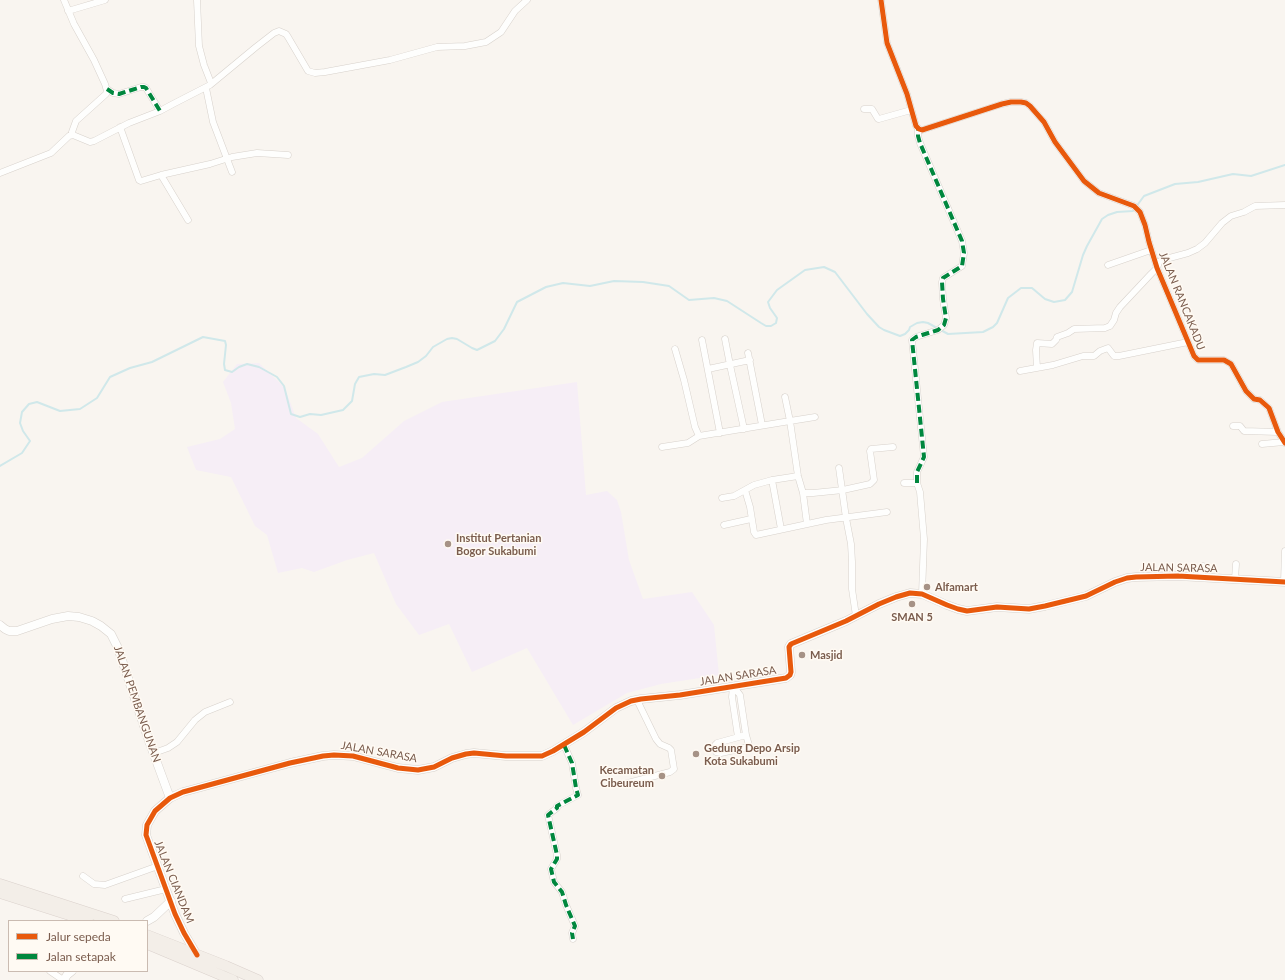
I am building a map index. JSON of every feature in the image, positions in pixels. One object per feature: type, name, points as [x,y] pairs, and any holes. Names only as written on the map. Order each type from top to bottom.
[{"type":"main road","points":[[0,884],[111,920]]},
{"type":"main road","points":[[0,893],[85,920]]},
{"type":"main road","points":[[148,935],[258,980]]},
{"type":"main road","points":[[149,946],[233,980]]},
{"type":"street","points":[[64,0],[74,24],[91,52],[107,89],[113,93],[119,94],[144,87],[160,111]]},
{"type":"street","points":[[68,11],[105,0]]},
{"type":"street","points":[[197,0],[199,46],[211,83]]},
{"type":"street","points":[[0,173],[51,153],[69,136],[73,135],[90,142],[94,141],[120,127],[160,111],[206,88],[250,51],[279,32],[286,34],[308,71],[315,73],[325,72],[390,60],[437,47],[465,46],[486,42],[501,32],[515,11],[526,0]]},
{"type":"street","points":[[881,0],[887,43],[907,94],[915,124],[918,128],[920,143],[928,158],[941,194],[960,235],[964,254],[962,266],[943,278],[943,299],[946,318],[944,325],[938,330],[916,337],[912,340],[924,457],[917,472],[924,539],[922,594]]},
{"type":"street","points":[[206,88],[213,122],[232,172]]},
{"type":"street","points":[[73,135],[72,132],[76,121],[106,94],[107,89]]},
{"type":"street","name":"JALAN RANCAKADU","points":[[918,128],[922,130],[1002,104],[1016,102],[1026,103],[1030,106],[1044,122],[1055,142],[1084,181],[1099,192],[1134,206],[1140,212],[1157,268],[1196,358],[1198,360],[1224,360],[1231,364],[1246,392],[1254,399],[1260,400],[1269,408],[1278,432],[1285,443]]},
{"type":"street","points":[[864,109],[872,109],[879,119],[911,110]]},
{"type":"street","points":[[120,127],[139,180],[142,181],[161,175],[210,164],[227,158],[257,153],[288,155]]},
{"type":"street","points":[[161,175],[188,220]]},
{"type":"street","points":[[1037,368],[1037,343],[1052,344],[1057,337],[1068,334],[1074,329],[1105,328],[1110,326],[1120,307],[1157,268],[1159,262],[1162,260],[1197,249],[1205,243],[1222,223],[1232,216],[1256,206],[1285,205]]},
{"type":"street","points":[[1108,265],[1151,250]]},
{"type":"street","points":[[725,339],[744,429]]},
{"type":"street","points":[[702,340],[720,433]]},
{"type":"street","points":[[1020,371],[1083,356],[1094,356],[1100,351],[1108,348],[1114,356],[1119,356],[1188,342]]},
{"type":"street","points":[[674,349],[684,380],[695,427],[699,436]]},
{"type":"street","points":[[748,352],[762,425]]},
{"type":"street","points":[[708,369],[750,360]]},
{"type":"street","points":[[786,397],[798,476],[803,493],[806,524]]},
{"type":"street","points":[[662,447],[688,443],[699,436],[816,417]]},
{"type":"street","points":[[1233,426],[1240,426],[1244,431],[1278,432]]},
{"type":"street","points":[[1262,444],[1285,443]]},
{"type":"street","points":[[803,493],[843,490],[872,483],[874,480],[871,449],[893,446]]},
{"type":"street","points":[[839,468],[851,544],[852,589],[856,616]]},
{"type":"street","points":[[722,498],[734,496],[754,485],[772,480],[798,476]]},
{"type":"street","points":[[772,480],[781,529]]},
{"type":"street","points":[[904,483],[917,483]]},
{"type":"street","points":[[744,490],[750,507],[754,532],[756,534],[826,520],[887,512]]},
{"type":"street","points":[[724,525],[751,519]]},
{"type":"street","points":[[1284,582],[1285,551]]},
{"type":"street","points":[[1235,579],[1236,564]]},
{"type":"street","points":[[1201,577],[1203,566]]},
{"type":"street","name":"JALAN SARASA","points":[[170,798],[196,788],[312,757],[334,755],[347,756],[398,768],[418,770],[434,767],[460,755],[474,753],[506,756],[542,756],[564,745],[588,730],[616,708],[627,702],[680,696],[789,677],[792,669],[789,649],[791,644],[856,616],[879,604],[910,593],[922,594],[947,606],[967,611],[997,607],[1029,609],[1045,606],[1086,596],[1127,578],[1146,576],[1201,577],[1284,582]]},
{"type":"street","name":"JALAN PEMBANGUNAN","points":[[0,625],[5,630],[17,632],[52,618],[68,616],[92,621],[107,630],[116,643],[170,798]]},
{"type":"street","points":[[733,686],[740,695],[749,745],[748,747],[720,753],[716,752],[716,744],[746,735]]},
{"type":"street","points":[[733,686],[732,697],[738,737]]},
{"type":"street","points":[[624,784],[670,772],[674,769],[672,750],[660,744],[656,739],[637,700]]},
{"type":"street","points":[[154,753],[168,748],[177,742],[195,720],[205,712],[230,702]]},
{"type":"street","points":[[564,745],[572,763],[578,795],[557,806],[557,808],[548,815],[557,854],[557,859],[551,869],[554,882],[562,892],[575,926],[572,934],[573,939]]},
{"type":"street","name":"JALAN CIANDAM","points":[[170,798],[151,815],[146,828],[147,841],[180,925],[197,955]]},
{"type":"street","points":[[83,876],[94,884],[105,885],[158,866]]},
{"type":"street","points":[[125,899],[166,889]]},
{"type":"street","name":"JALAN CIANDAM","points":[[148,920],[154,917],[171,901]]},
{"type":"street","points":[[51,972],[63,980],[71,972]]},
{"type":"shaded area","name":"Institut Pertanian Bogor Sukabumi","points":[[259,363],[285,388],[296,418],[318,434],[339,467],[362,458],[404,421],[442,402],[577,382],[586,495],[607,491],[617,500],[621,512],[629,560],[643,599],[692,592],[714,625],[719,675],[661,684],[627,693],[573,725],[527,648],[472,672],[449,624],[419,635],[396,604],[374,553],[347,560],[314,572],[302,568],[278,573],[267,535],[255,526],[231,477],[196,470],[187,447],[220,439],[235,429],[231,403],[223,382],[237,364]]},
{"type":"waterway","points":[[0,466],[22,453],[30,441],[23,431],[20,423],[22,412],[29,404],[37,402],[60,411],[80,409],[97,398],[110,377],[130,368],[152,362],[203,337],[225,341],[225,370],[232,372],[247,364],[259,367],[277,377],[284,386],[291,414],[300,417],[310,414],[321,415],[343,410],[352,401],[355,384],[359,377],[374,374],[385,375],[418,362],[426,356],[433,347],[447,339],[457,339],[477,350],[495,341],[504,329],[517,302],[546,287],[563,283],[590,286],[614,281],[643,282],[669,286],[689,300],[714,298],[727,301],[766,326],[771,326],[776,323],[777,318],[768,302],[777,290],[805,270],[824,267],[835,272],[867,314],[879,327],[884,330],[900,336],[905,334],[910,327],[917,323],[923,322],[928,323],[948,334],[983,332],[993,327],[997,323],[1008,298],[1021,288],[1032,288],[1045,299],[1054,302],[1065,300],[1072,292],[1087,246],[1102,219],[1108,215],[1117,212],[1133,211],[1144,196],[1175,184],[1198,182],[1233,174],[1251,176],[1285,165]]},
{"type":"marked path","points":[[107,89],[113,93],[119,94],[144,87],[160,111]]},
{"type":"marked path","points":[[917,483],[917,472],[924,457],[912,340],[916,337],[938,330],[944,325],[946,318],[943,299],[943,278],[962,266],[964,253],[962,241],[920,143],[918,128]]},
{"type":"marked path","points":[[564,745],[572,763],[578,795],[557,806],[557,808],[548,815],[557,855],[557,859],[551,869],[554,882],[562,892],[575,926],[572,933],[573,939]]},
{"type":"cycle path","points":[[881,0],[887,43],[907,94],[916,126],[922,130],[1011,102],[1026,103],[1030,106],[1044,122],[1055,142],[1084,181],[1099,193],[1134,206],[1140,212],[1157,268],[1194,356],[1198,360],[1224,360],[1231,364],[1246,391],[1254,399],[1260,400],[1269,408],[1278,432],[1285,443]]},
{"type":"cycle path","points":[[197,955],[175,914],[146,835],[147,825],[155,811],[170,798],[183,792],[290,763],[323,756],[353,756],[398,768],[418,770],[434,767],[452,758],[474,753],[506,756],[542,756],[584,732],[616,708],[631,701],[680,695],[786,678],[791,672],[789,647],[791,644],[846,621],[879,604],[910,593],[922,594],[947,605],[967,611],[997,607],[1029,609],[1045,606],[1086,596],[1115,582],[1136,577],[1178,576],[1285,582]]},
{"type":"place","name":"Institut Pertanian Bogor Sukabumi","points":[[448,544]]},
{"type":"place","name":"Alfamart","points":[[927,587]]},
{"type":"place","name":"SMAN 5","points":[[912,604]]},
{"type":"place","name":"Masjid","points":[[802,655]]},
{"type":"place","name":"Gedung Depo Arsip Kota Sukabumi","points":[[696,754]]},
{"type":"place","name":"Kecamatan Cibeureum","points":[[662,776]]}]
